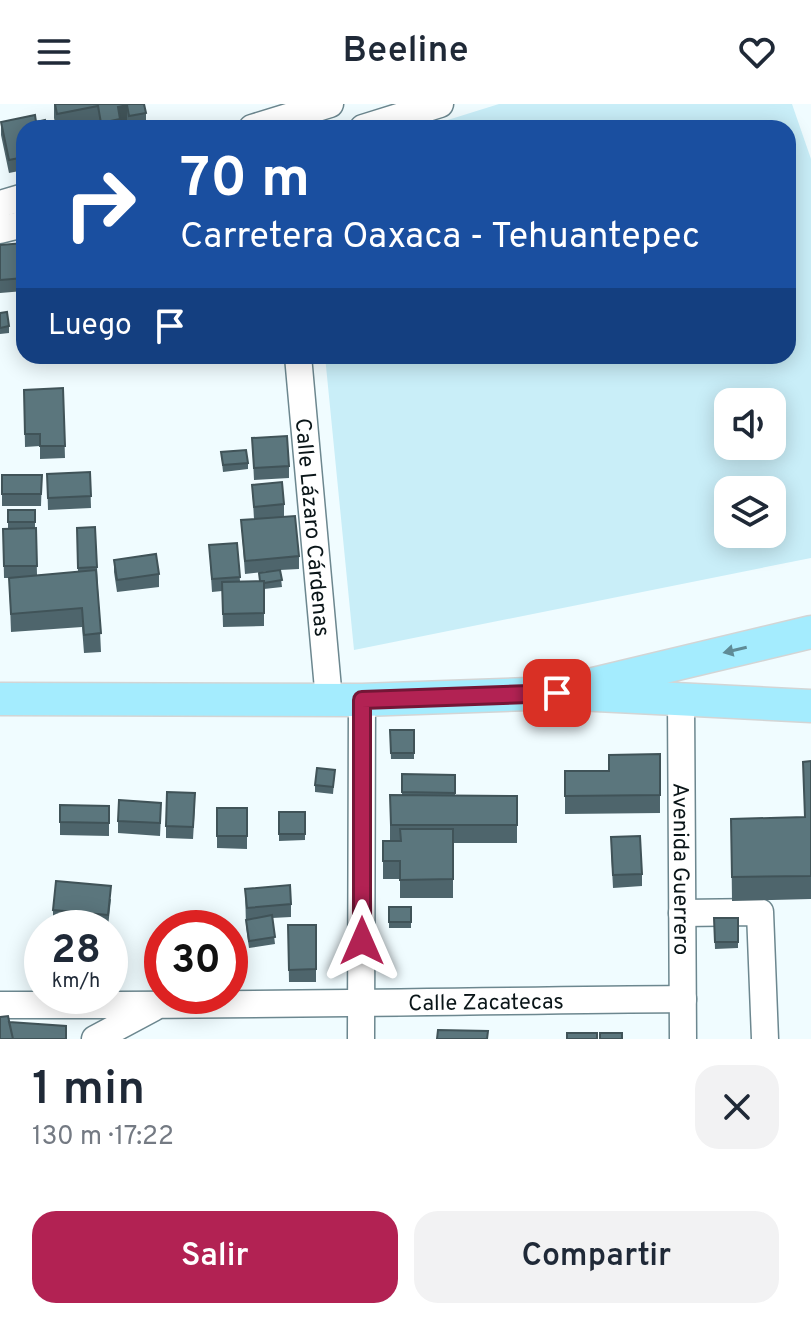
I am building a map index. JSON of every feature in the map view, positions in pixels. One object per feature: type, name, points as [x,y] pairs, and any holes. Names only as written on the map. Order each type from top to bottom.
[{"type":"main road","points":[[557,693],[811,632]]},
{"type":"main road","points":[[0,699],[362,700],[557,693],[811,706]]},
{"type":"street","points":[[270,120],[330,104]]},
{"type":"street","points":[[389,120],[440,104]]},
{"type":"street","name":"Calle Lázaro Cárdenas","points":[[299,364],[329,700]]},
{"type":"street","points":[[361,1039],[362,700]]},
{"type":"street","name":"Avenida Guerrero","points":[[681,701],[683,1039]]},
{"type":"street","points":[[682,913],[760,912],[765,1039]]},
{"type":"street","name":"Calle Zacatecas","points":[[248,1004],[683,999]]},
{"type":"street","name":"Calle Zacatecas","points":[[0,1005],[144,1006]]},
{"type":"street","points":[[95,1039],[144,1012]]},
{"type":"shaded area","points":[[499,104],[792,104],[811,159],[811,558],[354,650],[326,364],[796,364],[796,120],[448,120]]},
{"type":"building","points":[[55,104],[144,104],[146,113],[129,116],[127,105],[118,107],[120,119],[115,120],[100,120],[98,106],[57,114]]},
{"type":"building","points":[[35,115],[36,120],[16,120],[16,159],[9,160],[1,122]]},
{"type":"building","points":[[16,244],[16,279],[0,280],[0,245]]},
{"type":"building","points":[[7,312],[9,326],[0,328],[0,313]]},
{"type":"building","points":[[63,388],[65,446],[40,446],[40,434],[25,434],[24,390]]},
{"type":"building","points":[[287,436],[289,466],[254,468],[252,438]]},
{"type":"building","points":[[246,450],[248,463],[223,465],[221,452]]},
{"type":"building","points":[[90,472],[91,496],[48,498],[47,474]]},
{"type":"building","points":[[2,475],[42,475],[41,494],[2,494]]},
{"type":"building","points":[[282,482],[284,504],[254,507],[252,485]]},
{"type":"building","points":[[8,510],[35,510],[35,522],[8,522]]},
{"type":"building","points":[[295,516],[299,556],[245,561],[241,520]]},
{"type":"building","points":[[95,527],[97,567],[78,568],[77,528]]},
{"type":"building","points":[[36,528],[37,566],[4,566],[3,529]]},
{"type":"building","points":[[237,543],[240,577],[212,579],[209,545]]},
{"type":"building","points":[[156,554],[159,574],[117,580],[114,560]]},
{"type":"building","points":[[96,570],[101,633],[84,635],[82,608],[11,614],[9,578]]},
{"type":"building","points":[[280,570],[282,580],[260,581],[259,573]]},
{"type":"building","points":[[264,581],[264,613],[223,614],[222,582]]},
{"type":"building","points":[[390,730],[414,730],[414,753],[391,753]]},
{"type":"building","points":[[660,754],[660,795],[565,796],[565,771],[609,771],[609,755]]},
{"type":"building","points":[[811,761],[811,876],[732,877],[731,819],[805,817],[803,762]]},
{"type":"building","points":[[317,768],[335,770],[333,787],[315,785]]},
{"type":"building","points":[[402,774],[455,775],[455,793],[402,792]]},
{"type":"building","points":[[167,792],[195,793],[193,827],[166,826]]},
{"type":"building","points":[[390,795],[517,796],[517,825],[391,825]]},
{"type":"building","points":[[119,800],[161,803],[160,823],[118,821]]},
{"type":"building","points":[[60,805],[109,806],[109,823],[60,822]]},
{"type":"building","points":[[217,808],[247,808],[247,836],[217,836]]},
{"type":"building","points":[[279,812],[305,812],[305,834],[279,834]]},
{"type":"building","points":[[400,829],[453,829],[453,879],[400,880],[400,861],[383,861],[383,841],[401,841]]},
{"type":"building","points":[[640,836],[642,874],[613,875],[611,837]]},
{"type":"building","points":[[56,881],[111,886],[109,910],[53,910]]},
{"type":"building","points":[[290,885],[291,904],[247,908],[245,889]]},
{"type":"building","points":[[389,907],[411,907],[411,922],[389,922]]},
{"type":"building","points":[[272,915],[275,937],[249,941],[248,920]]},
{"type":"building","points":[[714,918],[738,918],[738,942],[715,942]]},
{"type":"building","points":[[288,925],[316,925],[316,969],[289,970]]},
{"type":"building","points":[[8,1016],[13,1039],[0,1039],[0,1017]]},
{"type":"building","points":[[9,1022],[66,1026],[66,1039],[13,1039]]},
{"type":"building","points":[[438,1030],[488,1031],[487,1039],[437,1039]]},
{"type":"building","points":[[567,1033],[597,1033],[597,1039],[567,1039]]},
{"type":"building","points":[[600,1033],[622,1033],[622,1039],[600,1039]]},
{"type":"route","points":[[362,941],[362,700],[557,693]]}]
